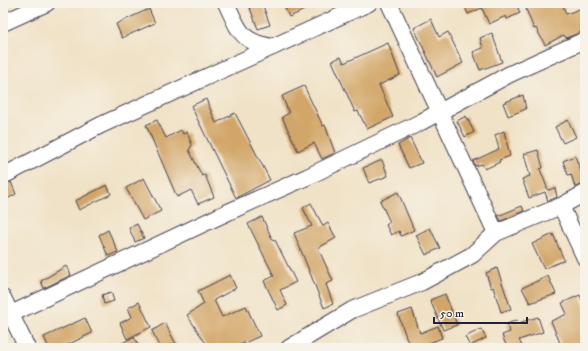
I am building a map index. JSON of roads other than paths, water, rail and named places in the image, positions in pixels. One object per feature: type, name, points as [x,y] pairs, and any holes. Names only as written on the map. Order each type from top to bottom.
[{"type":"street","points":[[3,23],[47,3]]},
{"type":"street","points":[[226,3],[243,36],[256,45],[273,47]]},
{"type":"street","points":[[3,176],[101,125],[369,3]]},
{"type":"street","points":[[389,3],[496,233]]},
{"type":"street","points":[[11,314],[226,212],[287,186],[440,112],[510,74],[585,40]]},
{"type":"street","points":[[289,348],[352,310],[422,282],[472,255],[496,233],[561,206],[585,193]]},
{"type":"street","points":[[561,206],[585,258]]},
{"type":"street","points":[[3,298],[27,348]]}]
